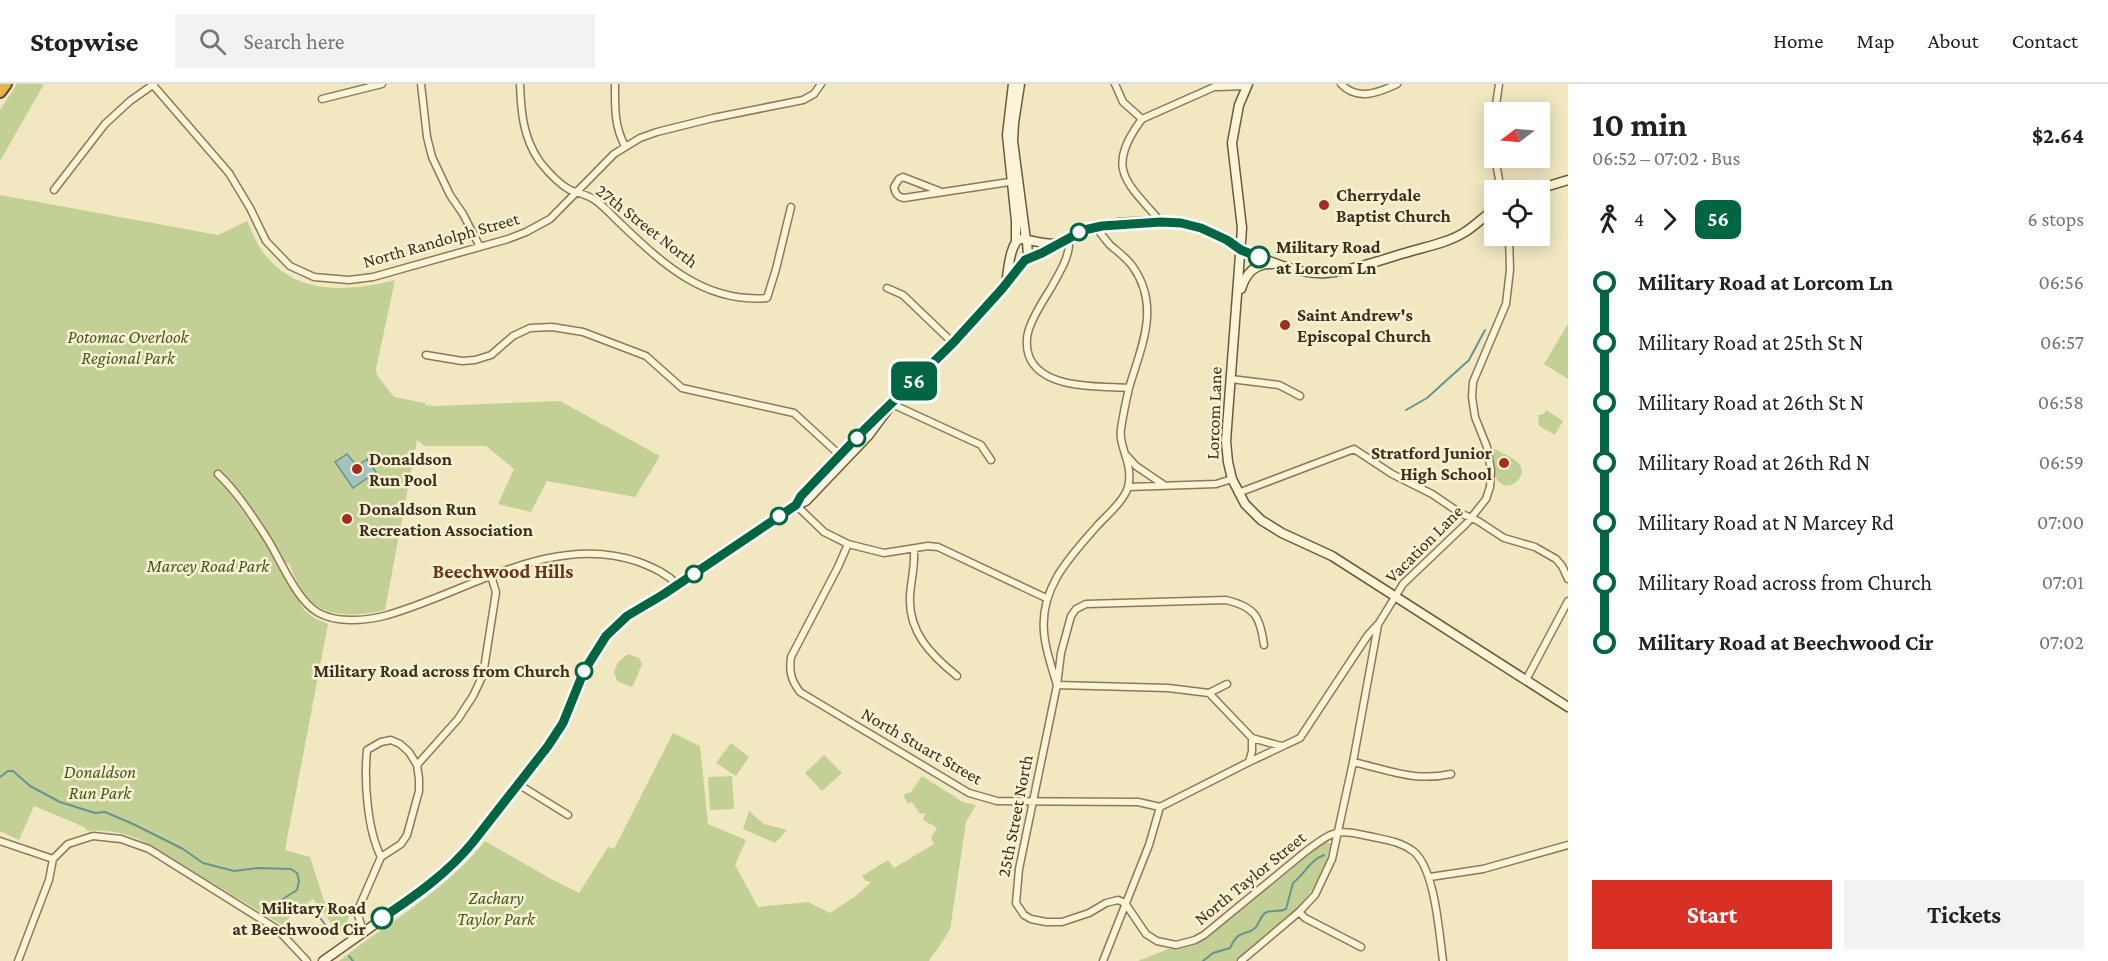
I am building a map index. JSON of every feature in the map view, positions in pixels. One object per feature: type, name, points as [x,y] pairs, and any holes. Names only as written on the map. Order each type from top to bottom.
[{"type":"highway","points":[[0,92],[6,84]]},
{"type":"main road","points":[[323,961],[416,895],[463,854],[519,784],[563,723],[584,671],[606,636],[627,616],[678,585],[796,505],[806,501],[842,458],[868,436],[892,404],[953,343],[1025,260],[1029,251],[1008,148],[1013,84]]},
{"type":"main road","points":[[1011,122],[1020,84]]},
{"type":"main road","name":"Lorcom Lane","points":[[1248,85],[1239,105],[1232,143],[1242,228],[1226,441],[1228,462],[1238,493],[1252,512],[1271,527],[1326,553],[1568,707]]},
{"type":"main road","points":[[1550,185],[1568,180]]},
{"type":"main road","points":[[1005,284],[1012,247],[1016,241],[1015,181]]},
{"type":"main road","points":[[1237,304],[1244,281],[1251,270],[1266,264],[1303,272],[1325,273],[1354,268],[1441,242],[1465,232],[1484,218]]},
{"type":"main road","points":[[1011,255],[1015,260],[1025,260],[1069,237],[1096,227],[1161,222],[1181,223],[1201,228],[1227,240],[1241,250],[1284,267]]},
{"type":"main road","points":[[1016,241],[1022,239],[1057,244]]},
{"type":"street","points":[[322,99],[382,84]]},
{"type":"street","points":[[421,84],[427,138],[432,157],[450,195],[480,247]]},
{"type":"street","name":"27th Street North","points":[[519,84],[521,111],[528,141],[541,163],[567,188],[594,199],[651,253],[686,278],[720,293],[749,300],[767,298],[791,207]]},
{"type":"street","points":[[615,84],[615,117],[625,146]]},
{"type":"street","name":"North Randolph Street","points":[[153,85],[229,173],[266,241],[290,266],[314,277],[349,280],[373,277],[508,239],[550,219],[625,146],[657,132],[756,108],[803,100],[814,94],[821,84]]},
{"type":"street","points":[[1115,84],[1123,102],[1142,119]]},
{"type":"street","points":[[1341,84],[1355,94],[1370,94],[1397,84]]},
{"type":"street","points":[[1496,102],[1499,84]]},
{"type":"street","points":[[54,190],[105,124],[130,101],[153,85]]},
{"type":"street","points":[[1161,222],[1133,192],[1125,177],[1122,163],[1125,145],[1142,119],[1218,86],[1248,85]]},
{"type":"street","points":[[939,191],[903,177],[899,178],[894,187],[895,193],[901,198],[1015,181]]},
{"type":"street","points":[[1096,227],[1133,266],[1144,289],[1147,303],[1146,332],[1129,388],[1120,431],[1129,467],[1128,487],[1216,484],[1232,479]]},
{"type":"street","points":[[1069,237],[1070,248],[1065,262],[1029,328],[1027,343],[1029,357],[1042,373],[1056,381],[1129,388]]},
{"type":"street","name":"Vacation Lane","points":[[1160,807],[1300,738],[1379,623],[1402,584],[1472,519],[1486,499],[1490,487],[1491,470],[1487,447],[1475,417],[1472,397],[1473,382],[1506,304],[1510,279],[1509,246]]},
{"type":"street","points":[[887,288],[903,295],[953,343]]},
{"type":"street","points":[[426,355],[462,362],[475,360],[491,355],[513,336],[530,327],[552,327],[583,332],[646,356],[682,388],[794,413],[842,458]]},
{"type":"street","points":[[1231,379],[1279,385],[1300,396]]},
{"type":"street","points":[[892,404],[981,444],[991,460]]},
{"type":"street","points":[[1238,493],[1354,449],[1392,474],[1432,494],[1504,538],[1535,547],[1556,559],[1568,579]]},
{"type":"street","points":[[1127,455],[1136,466],[1164,485]]},
{"type":"street","points":[[218,474],[241,500],[305,602],[319,613],[339,620],[375,618],[417,605],[491,576],[543,560],[585,553],[628,558],[666,573],[678,585]]},
{"type":"street","name":"25th Street North","points":[[1057,685],[1044,634],[1043,618],[1046,598],[1068,558],[1113,508],[1128,487]]},
{"type":"street","points":[[796,505],[824,532],[848,544],[884,553],[928,546],[946,550],[1046,598]]},
{"type":"street","name":"North Stuart Street","points":[[848,544],[791,657],[791,678],[800,692],[969,793],[997,801],[1138,802],[1160,807]]},
{"type":"street","points":[[914,550],[915,569],[910,595],[910,612],[915,629],[933,655],[957,676]]},
{"type":"street","points":[[417,765],[458,719],[483,675],[496,592],[491,576]]},
{"type":"street","name":"25th Street North","points":[[1125,903],[1112,900],[1089,913],[1062,922],[1038,921],[1024,915],[1016,903],[1016,892],[1057,685],[1061,653],[1071,616],[1076,609],[1086,604],[1226,600],[1241,604],[1257,617],[1264,645]]},
{"type":"street","points":[[1526,680],[1568,601]]},
{"type":"street","name":"North Taylor Street","points":[[1241,961],[1299,912],[1315,895],[1332,859],[1379,623]]},
{"type":"street","points":[[1057,685],[1168,688],[1209,693],[1227,684]]},
{"type":"street","points":[[1209,693],[1252,738],[1281,746]]},
{"type":"street","points":[[1249,762],[1252,738]]},
{"type":"street","points":[[363,931],[357,912],[381,857],[402,844],[407,835],[419,791],[417,765],[409,752],[391,740],[381,742],[367,750],[365,770],[376,848],[381,857]]},
{"type":"street","points":[[1353,762],[1415,778],[1434,778],[1451,774]]},
{"type":"street","points":[[519,784],[568,815]]},
{"type":"street","points":[[1103,961],[1149,845],[1160,807]]},
{"type":"street","points":[[1338,831],[1402,844],[1418,855],[1430,877],[1443,961]]},
{"type":"street","name":"North Taylor Street","points":[[1125,903],[1146,934],[1157,941],[1176,945],[1195,940],[1323,839],[1338,831]]},
{"type":"street","points":[[18,961],[49,880],[53,859],[68,844],[93,836],[121,839],[149,849],[277,929],[307,961]]},
{"type":"street","points":[[0,841],[53,859]]},
{"type":"street","points":[[1430,877],[1474,871],[1568,845]]},
{"type":"street","points":[[1299,912],[1305,918],[1361,947]]},
{"type":"green space","points":[[17,84],[44,84],[0,161],[0,110]]},
{"type":"green space","name":"Potomac Overlook Regional Park","points":[[0,195],[218,235],[247,221],[262,251],[275,266],[306,283],[341,288],[395,280],[376,369],[377,375],[394,397],[435,406],[560,401],[660,456],[635,497],[547,481],[531,512],[498,504],[514,469],[486,446],[425,446],[417,440],[385,610],[365,614],[333,613],[323,610],[307,598],[289,563],[286,564],[221,472],[218,477],[265,542],[304,610],[314,618],[328,624],[285,850],[310,857],[324,901],[350,912],[341,936],[313,899],[282,925],[144,842],[110,831],[88,831],[84,827],[34,806],[19,840],[0,831]]},
{"type":"green space","points":[[1568,324],[1568,379],[1544,364]]},
{"type":"green space","points":[[1546,410],[1563,421],[1555,435],[1539,426],[1538,415],[1544,414]]},
{"type":"green space","points":[[1495,449],[1520,465],[1521,475],[1511,485],[1498,481],[1490,452]]},
{"type":"green space","points":[[628,654],[639,658],[642,664],[631,687],[617,681],[614,672],[618,662]]},
{"type":"green space","name":"Zachary Taylor Park","points":[[673,733],[700,746],[708,824],[746,840],[735,865],[758,907],[808,902],[830,913],[856,896],[871,882],[866,881],[862,876],[888,860],[894,868],[934,844],[931,838],[937,828],[923,820],[925,813],[920,814],[912,802],[908,804],[903,795],[911,792],[922,776],[963,802],[976,805],[966,822],[950,930],[929,961],[339,961],[434,891],[485,841],[579,893],[608,847],[614,849]]},
{"type":"green space","points":[[731,743],[749,757],[736,776],[716,763]]},
{"type":"green space","points":[[824,755],[842,773],[822,791],[805,773]]},
{"type":"green space","points":[[732,776],[734,809],[710,810],[708,777]]},
{"type":"green space","points":[[749,811],[764,824],[787,830],[775,843],[743,829]]},
{"type":"green space","points":[[1325,841],[1331,844],[1324,870],[1310,893],[1295,912],[1236,961],[1138,961],[1168,949],[1193,945],[1206,938]]},
{"type":"water","name":"Donaldson Run Pool","points":[[347,454],[357,466],[367,459],[376,472],[353,488],[335,462]]},
{"type":"waterway","points":[[1406,410],[1427,398],[1469,360],[1485,330]]},
{"type":"waterway","points":[[0,777],[8,771],[13,771],[30,786],[60,802],[95,813],[105,812],[183,849],[203,863],[234,871],[258,868],[291,869],[297,873],[299,881],[297,890],[283,899],[282,905],[311,909],[334,937]]},
{"type":"waterway","points":[[1203,961],[1213,953],[1230,948],[1237,937],[1252,931],[1265,913],[1286,909],[1293,883],[1315,860],[1324,855]]},
{"type":"waterway","points":[[349,956],[353,961]]},
{"type":"bus line","name":"56","points":[[382,918],[436,880],[473,842],[548,746],[563,723],[584,671],[606,636],[627,616],[664,594],[796,505],[801,496],[864,430],[953,343],[1025,260],[1084,230],[1102,226],[1161,222],[1181,223],[1201,228],[1259,257]]},
{"type":"place","name":"Cherrydale Baptist Church","points":[[1324,205]]},
{"type":"place","name":"Military Road at Lorcom Ln","points":[[1259,257]]},
{"type":"place","name":"Saint Andrew's Episcopal Church","points":[[1285,325]]},
{"type":"place","name":"Stratford Junior High School","points":[[1504,463]]},
{"type":"place","name":"Donaldson Run Pool","points":[[357,469]]},
{"type":"place","name":"Donaldson Run Recreation Association","points":[[347,519]]},
{"type":"place","name":"Military Road across from Church","points":[[584,671]]},
{"type":"place","name":"Military Road at Beechwood Cir","points":[[382,918]]},
{"type":"district","name":"Beechwood Hills","points":[[503,571]]},
{"type":"park label","name":"Marcey Road Park","points":[[208,566]]},
{"type":"park label","name":"Donaldson Run Park","points":[[100,782]]}]
